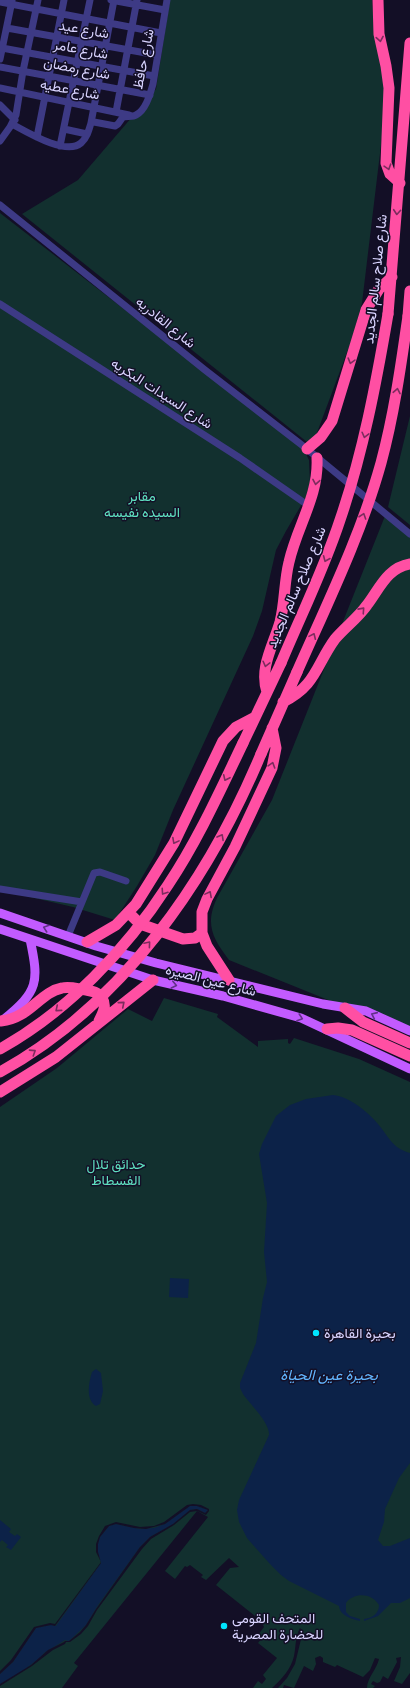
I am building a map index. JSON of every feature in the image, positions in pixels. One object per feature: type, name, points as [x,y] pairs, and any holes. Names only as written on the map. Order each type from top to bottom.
[{"type":"highway","points":[[378,0],[379,29],[389,88],[386,162],[390,174],[400,183]]},
{"type":"highway","name":"شارع صلاح سالم الجديد","points":[[0,1049],[26,1032],[71,998],[109,961],[138,927],[169,885],[192,846],[243,743],[281,663],[330,548],[349,491],[370,410],[388,314],[402,159],[410,43]]},
{"type":"highway","points":[[307,449],[321,437],[332,421],[366,310],[379,289],[392,277]]},
{"type":"highway","points":[[0,1072],[41,1047],[77,1019],[110,988],[153,939],[191,887],[214,851],[244,793],[348,556],[381,464],[398,385],[410,291]]},
{"type":"highway","points":[[267,692],[264,681],[264,669],[283,610],[290,557],[309,506],[316,482],[317,458]]},
{"type":"highway","points":[[283,702],[296,695],[310,682],[332,643],[364,608],[386,577],[395,569],[410,564]]},
{"type":"highway","points":[[87,942],[116,925],[129,912],[154,878],[174,843],[223,741],[236,727],[255,717]]},
{"type":"highway","points":[[229,980],[210,952],[202,933],[202,912],[206,899],[235,847],[272,768],[276,748],[272,728]]},
{"type":"highway","points":[[129,912],[143,925],[183,938],[195,938],[202,933]]},
{"type":"highway","points":[[0,1092],[46,1064],[153,980]]},
{"type":"highway","points":[[1,1022],[18,1017],[54,991],[67,987],[93,991],[100,995],[104,1002],[104,1009],[96,1025]]},
{"type":"highway","points":[[345,1008],[364,1022],[410,1043]]},
{"type":"highway","points":[[327,1029],[338,1028],[352,1030],[410,1056]]},
{"type":"main road","name":"شارع عين الصيره","points":[[0,913],[156,963],[323,1004],[366,1011],[410,1031]]},
{"type":"main road","name":"شارع عين الصيره","points":[[0,929],[153,980],[275,1010],[301,1018],[410,1069]]},
{"type":"main road","points":[[1,1022],[20,1006],[28,997],[33,987],[36,969],[30,939]]},
{"type":"street","points":[[1,139],[13,122],[38,0]]},
{"type":"street","points":[[37,137],[46,98],[64,0]]},
{"type":"street","points":[[60,146],[90,0]]},
{"type":"street","points":[[0,105],[13,122],[37,137],[51,144],[60,146],[78,145],[87,134],[90,123],[110,23],[113,0],[137,2],[165,10]]},
{"type":"street","name":"شارع حافظ","points":[[90,123],[94,122],[114,126],[118,124],[123,117],[135,116],[143,109],[150,95],[167,0]]},
{"type":"street","points":[[0,2],[12,2],[36,9],[161,33]]},
{"type":"street","points":[[0,59],[4,31],[12,2]]},
{"type":"street","points":[[116,112],[137,2]]},
{"type":"street","name":"شارع عيد","points":[[4,31],[31,32],[157,55]]},
{"type":"street","name":"شارع عامر","points":[[1,49],[27,52],[154,76]]},
{"type":"street","name":"شارع رمضان","points":[[0,67],[150,95]]},
{"type":"street","name":"شارع عطيه","points":[[0,88],[135,116]]},
{"type":"street","points":[[64,129],[87,134]]},
{"type":"street","name":"شارع القادريه","points":[[0,205],[205,370],[307,449],[410,534]]},
{"type":"street","name":"شارع السيدات البكريه","points":[[0,304],[240,458],[309,506]]},
{"type":"street","points":[[68,936],[92,875],[95,872],[100,872],[126,882]]},
{"type":"street","points":[[0,889],[82,902]]},
{"type":"green space","points":[[170,0],[372,0],[374,27],[385,78],[384,120],[362,303],[352,339],[312,446],[22,214],[78,180],[156,89]]},
{"type":"green space","name":"مقابر السيده نفيسه","points":[[0,213],[303,448],[309,460],[310,483],[306,497],[276,550],[262,611],[253,636],[173,810],[155,855],[115,920],[73,907],[0,890]]},
{"type":"green space","points":[[410,416],[410,525],[388,507]]},
{"type":"green space","points":[[385,516],[410,537],[410,1033],[229,960],[218,945],[211,923],[213,907],[217,898],[272,800]]},
{"type":"green space","name":"حدائق تلال الفسطاط","points":[[164,998],[218,1014],[217,1017],[258,1047],[258,1041],[288,1039],[288,1043],[290,1044],[294,1038],[359,1059],[410,1082],[410,1673],[402,1684],[394,1681],[400,1667],[401,1657],[396,1658],[397,1662],[388,1679],[383,1676],[380,1682],[377,1683],[373,1681],[371,1684],[375,1686],[373,1688],[367,1688],[367,1684],[379,1659],[375,1658],[370,1670],[363,1677],[337,1665],[335,1667],[323,1662],[323,1658],[320,1656],[315,1658],[316,1664],[313,1671],[304,1666],[294,1688],[284,1685],[283,1688],[278,1688],[287,1678],[295,1664],[303,1631],[300,1628],[296,1638],[293,1661],[286,1674],[272,1688],[253,1688],[258,1681],[262,1684],[266,1679],[263,1675],[277,1658],[258,1643],[262,1638],[258,1635],[264,1627],[264,1623],[216,1585],[230,1568],[239,1567],[229,1558],[206,1580],[201,1577],[203,1575],[190,1565],[187,1567],[185,1566],[175,1579],[165,1571],[208,1517],[197,1511],[74,1663],[78,1666],[62,1688],[0,1688],[0,1107],[57,1068],[128,1009],[152,1021]]},
{"type":"water","name":"بحيرة عين الحياة","points":[[333,1095],[339,1096],[358,1105],[374,1119],[391,1142],[404,1151],[410,1153],[410,1463],[399,1478],[385,1509],[384,1522],[378,1540],[383,1546],[390,1546],[410,1538],[410,1598],[400,1603],[391,1603],[378,1616],[364,1621],[364,1619],[372,1617],[378,1611],[379,1605],[376,1601],[363,1595],[349,1599],[346,1603],[346,1612],[350,1616],[360,1619],[360,1621],[344,1615],[339,1606],[289,1581],[270,1564],[247,1538],[239,1522],[237,1510],[239,1500],[269,1435],[263,1419],[240,1388],[240,1383],[256,1343],[267,1282],[264,1252],[267,1203],[259,1154],[262,1144],[276,1116],[290,1105],[306,1099]]},
{"type":"water","points":[[170,1278],[189,1279],[188,1298],[169,1297]]},
{"type":"water","points":[[96,1369],[101,1373],[103,1391],[100,1404],[96,1406],[90,1399],[89,1390],[92,1372]]},
{"type":"water","points":[[190,1506],[197,1506],[208,1510],[205,1513],[197,1509],[190,1510],[173,1524],[150,1537],[140,1547],[98,1605],[86,1625],[69,1641],[65,1640],[44,1653],[21,1672],[0,1684],[0,1674],[13,1662],[36,1628],[51,1625],[56,1626],[101,1563],[98,1552],[98,1544],[100,1537],[109,1526],[116,1524],[140,1529],[154,1528],[165,1524]]},
{"type":"water","points":[[0,1520],[11,1529],[9,1532],[15,1536],[17,1534],[21,1537],[11,1550],[6,1547],[8,1545],[2,1540],[0,1542]]},
{"type":"pier","points":[[187,1505],[201,1505],[209,1509],[206,1515],[197,1511],[190,1512],[174,1525],[151,1539],[97,1610],[88,1626],[81,1634],[70,1642],[66,1642],[53,1650],[32,1666],[0,1686],[0,1684],[31,1665],[48,1650],[65,1641],[69,1641],[80,1632],[140,1547],[150,1537],[173,1524],[190,1510],[197,1509],[205,1513],[208,1510],[197,1506],[190,1506],[165,1524],[146,1529],[116,1524],[109,1526],[100,1537],[98,1544],[100,1561],[96,1552],[96,1544],[105,1526],[116,1522],[140,1527],[154,1526],[164,1522]]},
{"type":"pier","points":[[101,1562],[55,1626],[51,1625],[36,1628],[13,1662],[0,1674],[0,1671],[11,1660],[34,1627],[50,1623],[55,1624]]},
{"type":"place","name":"بحيرة القاهرة","points":[[316,1333]]},
{"type":"place","name":"المتحف القومى للحضارة المصرية","points":[[224,1626]]}]
